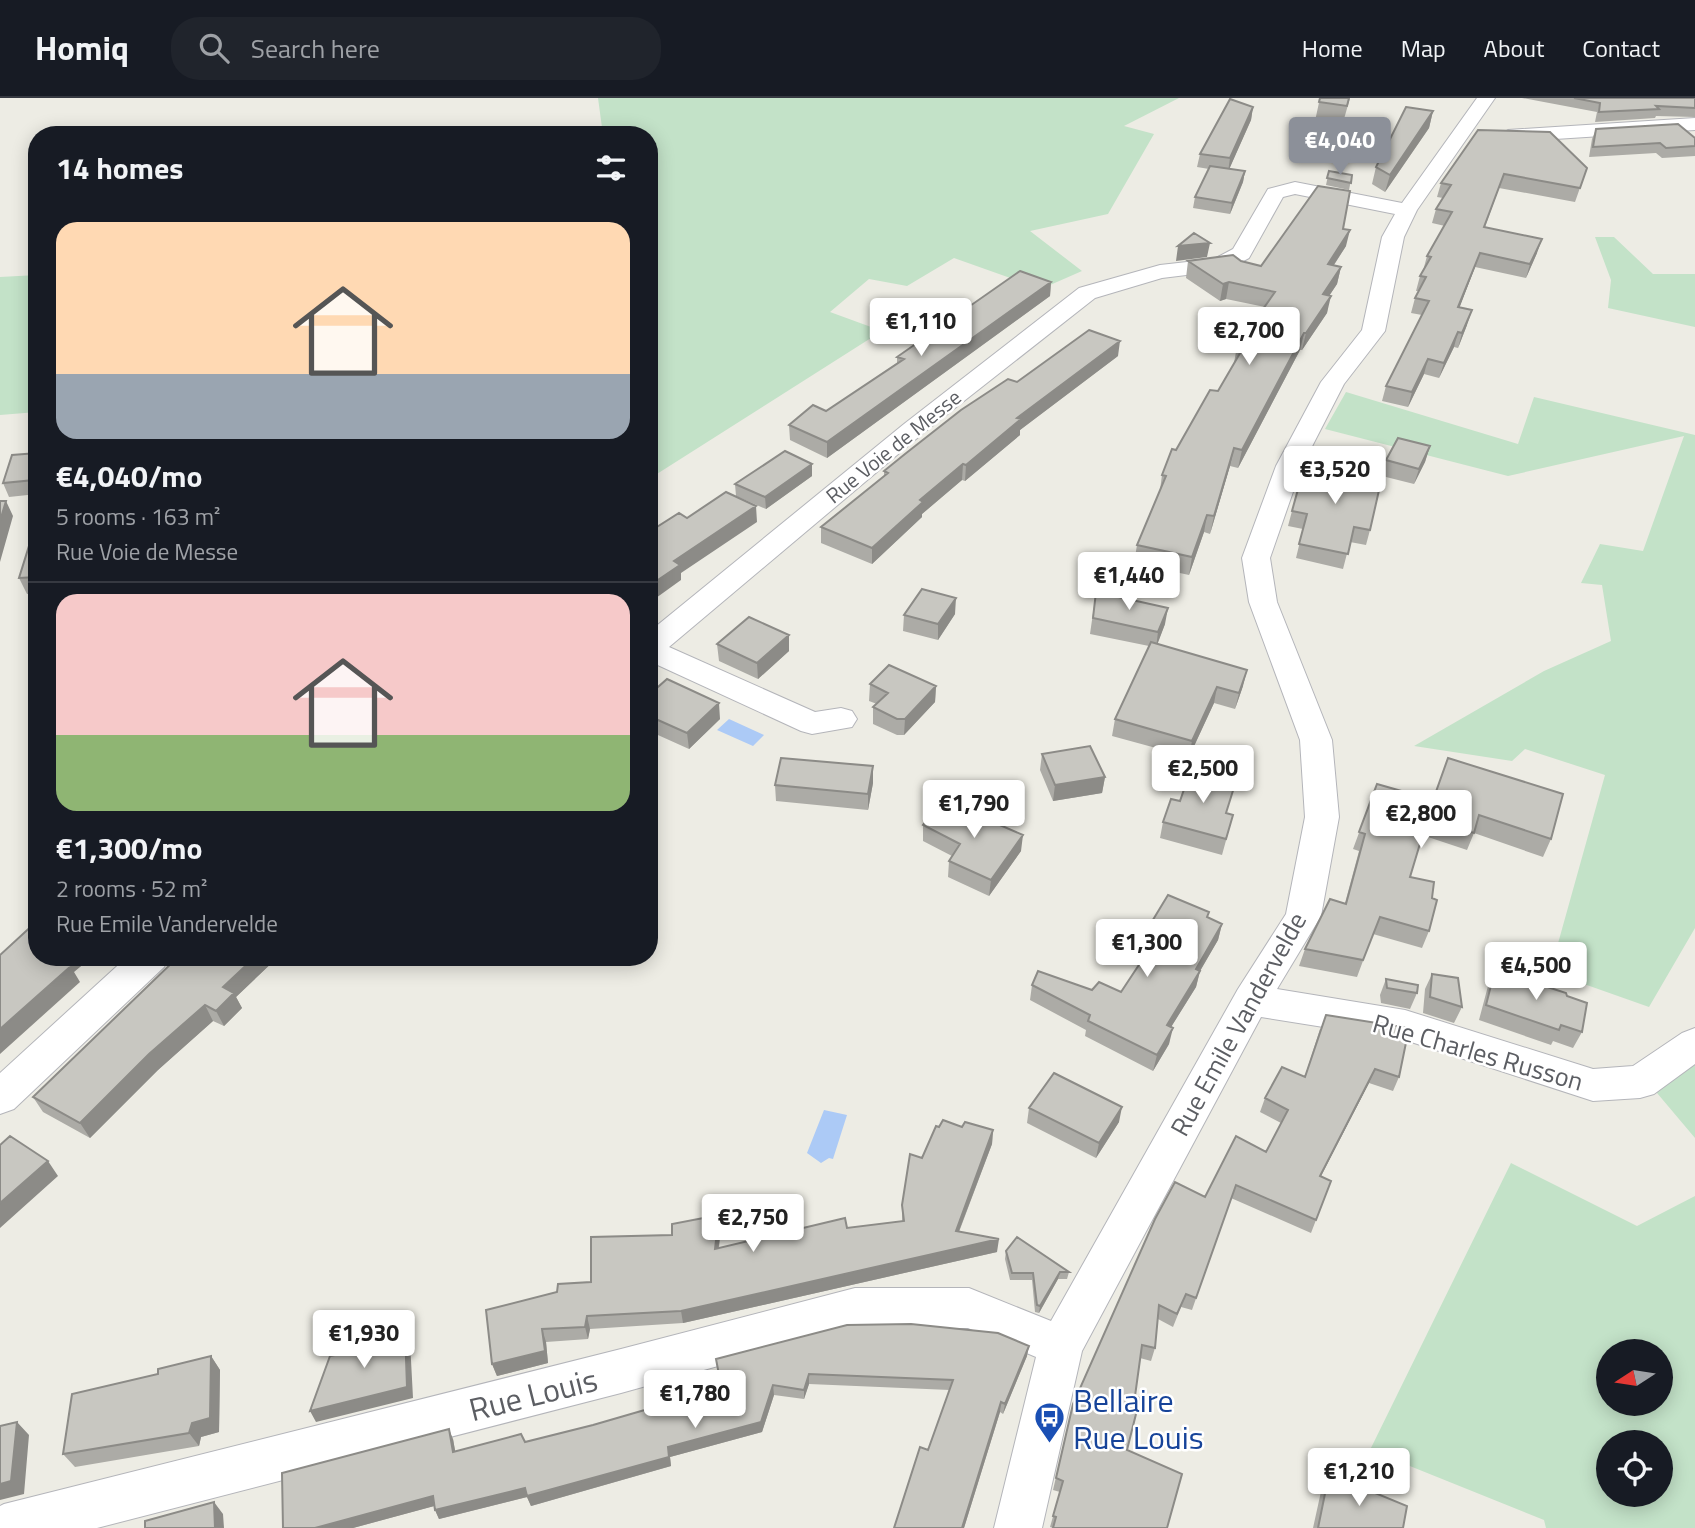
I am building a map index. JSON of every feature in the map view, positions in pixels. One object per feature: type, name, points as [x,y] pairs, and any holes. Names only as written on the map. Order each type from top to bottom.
[{"type":"street","name":"Rue Emile Vandervelde","points":[[1018,1528],[1060,1346],[1251,1000],[1303,916],[1322,817],[1316,740],[1263,602],[1256,558],[1289,466],[1333,382],[1373,331],[1392,237],[1407,210],[1477,136],[1486,98]]},
{"type":"street","points":[[1477,136],[1695,124]]},
{"type":"street","name":"Rue Voie de Messe","points":[[658,642],[913,429],[1087,293],[1160,272],[1219,265],[1241,253],[1275,193],[1295,188],[1407,210]]},
{"type":"street","name":"Rue Voie de Messe","points":[[658,653],[812,723],[841,719]]},
{"type":"street","points":[[0,1097],[141,966]]},
{"type":"street","name":"Rue Charles Russon","points":[[1251,1000],[1405,1026],[1593,1085],[1640,1082],[1695,1044]]},
{"type":"street","name":"Rue Louis","points":[[4,1528],[608,1375],[855,1308],[970,1308],[1060,1346]]},
{"type":"green space","points":[[598,98],[1179,98],[1124,126],[1154,134],[1108,214],[1030,231],[1082,271],[1041,289],[954,258],[907,286],[869,279],[830,312],[882,331],[658,473],[658,126],[602,126]]},
{"type":"green space","points":[[1595,237],[1614,237],[1653,274],[1695,274],[1695,327],[1608,308],[1611,280]]},
{"type":"green space","points":[[28,275],[28,413],[0,415],[0,277]]},
{"type":"green space","points":[[1346,392],[1518,444],[1534,397],[1695,435],[1695,928],[1649,1007],[1550,972],[1605,775],[1525,749],[1512,761],[1414,746],[1544,671],[1611,641],[1602,585],[1581,583],[1600,544],[1643,551],[1684,436],[1508,476],[1325,429]]},
{"type":"green space","points":[[1695,1054],[1695,1138],[1657,1093],[1645,1089]]},
{"type":"green space","points":[[1511,1163],[1637,1226],[1695,1196],[1695,1528],[1546,1528],[1544,1520],[1370,1450]]},
{"type":"water","points":[[729,719],[764,735],[753,746],[717,730]]},
{"type":"water","points":[[824,1110],[847,1115],[833,1159],[829,1158],[821,1163],[807,1153]]},
{"type":"building","points":[[1320,98],[1349,98],[1347,106],[1319,102]]},
{"type":"building","points":[[1574,98],[1695,98],[1695,108],[1656,106],[1659,109],[1599,112],[1600,103]]},
{"type":"building","points":[[1230,99],[1253,107],[1230,158],[1200,154]]},
{"type":"building","points":[[1406,107],[1433,111],[1390,175],[1376,167]]},
{"type":"building","points":[[1678,124],[1695,138],[1695,146],[1666,148],[1660,143],[1593,147],[1596,129]]},
{"type":"building","points":[[1478,130],[1550,132],[1587,168],[1580,188],[1504,174],[1484,227],[1542,239],[1530,264],[1480,253],[1458,307],[1472,310],[1462,333],[1458,332],[1444,363],[1428,359],[1412,392],[1386,386],[1429,301],[1415,298],[1426,277],[1420,276],[1431,257],[1427,256],[1452,212],[1436,209],[1451,185],[1441,183]]},
{"type":"building","points":[[1210,166],[1245,171],[1232,203],[1195,197]]},
{"type":"building","points":[[1329,171],[1352,175],[1351,183],[1327,178]]},
{"type":"building","points":[[1318,186],[1350,191],[1343,229],[1350,230],[1328,264],[1341,267],[1323,294],[1331,296],[1304,333],[1242,450],[1234,448],[1214,516],[1207,515],[1192,557],[1137,545],[1166,476],[1162,475],[1172,449],[1176,450],[1210,390],[1218,391],[1243,348],[1237,346],[1275,292],[1229,282],[1223,284],[1188,261],[1233,255],[1241,261],[1261,266]]},
{"type":"building","points":[[1194,233],[1210,243],[1178,246]]},
{"type":"building","points":[[1020,271],[1051,282],[827,442],[789,425],[813,405],[826,411],[904,359],[897,357]]},
{"type":"building","points":[[1089,330],[1120,341],[1017,418],[1021,419],[920,500],[923,502],[872,548],[821,527],[888,473],[884,471],[961,410],[1008,379],[1017,382]]},
{"type":"building","points":[[1398,438],[1430,446],[1419,469],[1386,460]]},
{"type":"building","points":[[785,451],[812,464],[765,497],[735,484]]},
{"type":"building","points":[[28,454],[28,481],[3,483],[12,455]]},
{"type":"building","points":[[1305,464],[1382,477],[1370,530],[1354,527],[1348,554],[1299,544],[1307,514],[1292,511]]},
{"type":"building","points":[[726,492],[756,506],[674,561],[680,565],[658,580],[658,526],[679,513],[687,518]]},
{"type":"building","points":[[0,501],[6,501],[0,521]]},
{"type":"building","points":[[28,549],[28,578],[19,578]]},
{"type":"building","points":[[922,589],[956,598],[938,624],[904,615]]},
{"type":"building","points":[[1096,592],[1168,608],[1158,632],[1093,618]]},
{"type":"building","points":[[749,617],[789,635],[757,663],[717,644]]},
{"type":"building","points":[[1151,642],[1247,670],[1239,693],[1217,687],[1192,741],[1115,719]]},
{"type":"building","points":[[889,665],[936,686],[905,719],[897,719],[873,707],[888,693],[870,684]]},
{"type":"building","points":[[667,679],[719,703],[687,733],[658,720],[658,687]]},
{"type":"building","points":[[1090,746],[1105,777],[1055,785],[1042,754]]},
{"type":"building","points":[[781,758],[873,766],[868,794],[775,785]]},
{"type":"building","points":[[1448,758],[1563,794],[1551,839],[1479,815],[1474,833],[1428,817],[1410,877],[1434,882],[1432,898],[1437,900],[1429,931],[1380,917],[1363,960],[1305,949],[1330,899],[1346,904],[1365,834],[1359,832],[1377,784],[1433,800]]},
{"type":"building","points":[[1191,769],[1236,781],[1226,813],[1233,815],[1226,839],[1163,822],[1171,799],[1180,801]]},
{"type":"building","points":[[941,803],[960,811],[963,809],[1023,835],[991,880],[949,861],[960,844],[923,825]]},
{"type":"building","points":[[1168,895],[1209,912],[1207,917],[1222,924],[1196,969],[1200,971],[1167,1025],[1173,1028],[1157,1055],[1088,1021],[1090,1015],[1032,985],[1038,971],[1092,990],[1099,982],[1121,992],[1160,933],[1148,928]]},
{"type":"building","points":[[28,929],[28,966],[71,966],[0,1029],[0,955]]},
{"type":"building","points":[[169,966],[245,966],[223,987],[234,993],[216,1011],[205,1005],[149,1054],[80,1123],[33,1097]]},
{"type":"building","points":[[1495,970],[1566,993],[1567,996],[1587,1003],[1582,1032],[1561,1025],[1559,1030],[1486,1005]]},
{"type":"building","points":[[1432,974],[1458,978],[1462,1007],[1430,997]]},
{"type":"building","points":[[1386,979],[1418,985],[1417,993],[1387,988]]},
{"type":"building","points":[[1326,1015],[1409,1028],[1399,1077],[1375,1069],[1320,1176],[1331,1181],[1316,1220],[1236,1185],[1196,1298],[1186,1294],[1177,1314],[1159,1305],[1155,1348],[1142,1345],[1135,1396],[1140,1398],[1127,1450],[1182,1474],[1167,1528],[1053,1528],[1056,1517],[1053,1516],[1063,1481],[1056,1478],[1073,1404],[1155,1219],[1175,1182],[1205,1197],[1236,1136],[1266,1152],[1288,1110],[1265,1098],[1282,1067],[1305,1077]]},
{"type":"building","points":[[1054,1073],[1122,1107],[1099,1143],[1029,1108]]},
{"type":"building","points":[[943,1120],[962,1127],[965,1122],[993,1130],[956,1231],[999,1239],[681,1311],[587,1316],[585,1327],[542,1329],[545,1351],[492,1364],[486,1310],[557,1292],[558,1284],[591,1282],[591,1237],[672,1235],[672,1224],[719,1215],[715,1249],[845,1218],[847,1228],[904,1221],[902,1205],[910,1154],[922,1158],[936,1126],[939,1127]]},
{"type":"building","points":[[10,1136],[48,1161],[0,1203],[0,1145]]},
{"type":"building","points":[[1017,1237],[1069,1272],[1060,1272],[1040,1306],[1037,1305],[1033,1273],[1012,1273],[1006,1251]]},
{"type":"building","points":[[911,1324],[998,1333],[1029,1346],[1005,1404],[1001,1402],[962,1528],[894,1528],[920,1447],[928,1450],[953,1380],[809,1374],[804,1390],[773,1385],[761,1422],[668,1447],[669,1457],[527,1496],[525,1488],[435,1510],[433,1496],[315,1528],[283,1528],[282,1473],[449,1429],[453,1452],[521,1434],[525,1442],[655,1407],[654,1398],[720,1380],[716,1359],[847,1325]]},
{"type":"building","points":[[405,1330],[407,1387],[310,1411],[330,1356],[344,1353],[351,1339]]},
{"type":"building","points":[[211,1356],[210,1418],[192,1423],[189,1433],[63,1454],[72,1394],[158,1374],[158,1369]]},
{"type":"building","points":[[17,1422],[11,1481],[0,1484],[0,1426]]},
{"type":"building","points":[[1329,1474],[1407,1506],[1403,1528],[1318,1528]]},
{"type":"building","points":[[214,1502],[215,1528],[145,1528],[145,1521]]},
{"type":"place","name":"Bellaire Rue Louis","points":[[1050,1445]]}]
